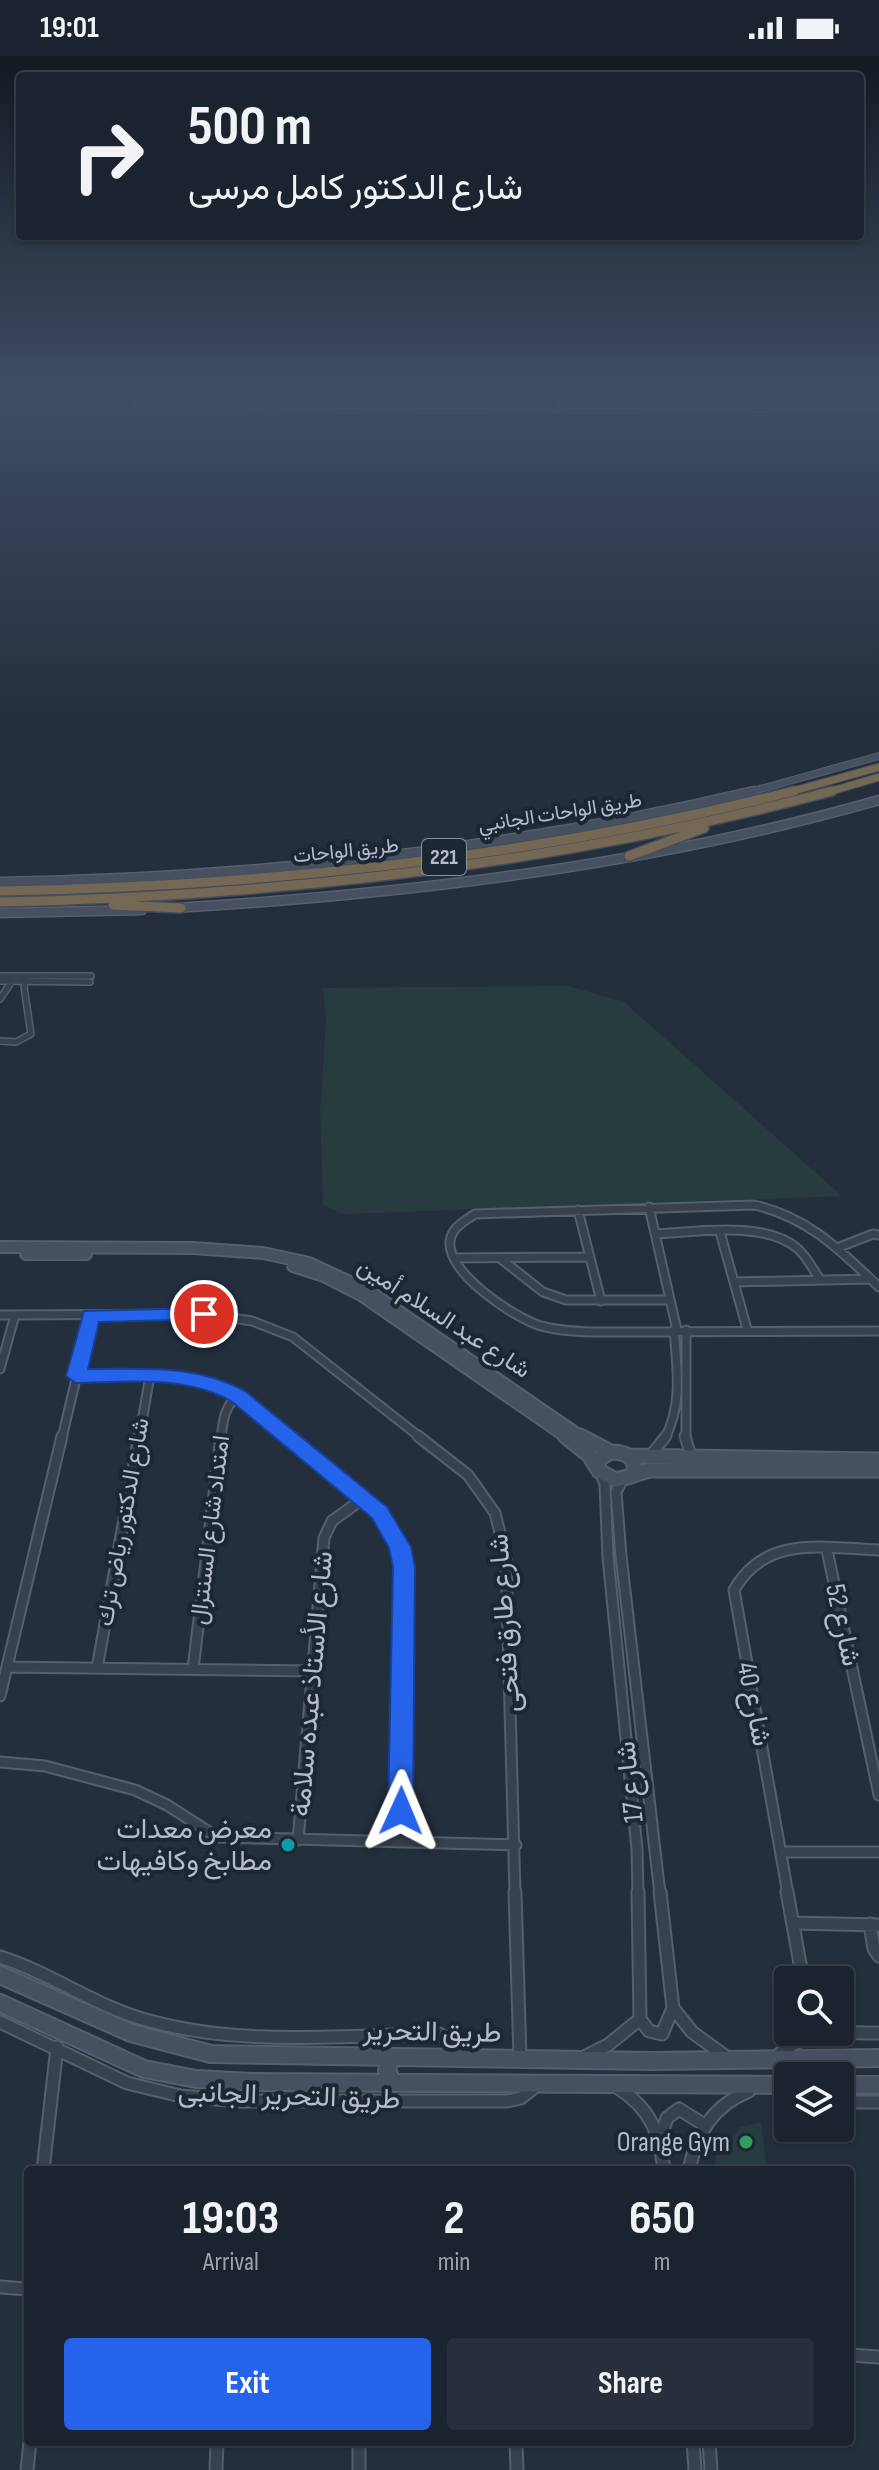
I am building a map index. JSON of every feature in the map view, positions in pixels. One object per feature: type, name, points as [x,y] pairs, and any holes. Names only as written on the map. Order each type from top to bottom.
[{"type":"highway","name":"طريق الواحات","points":[[0,891],[241,879],[457,855],[648,825],[790,792],[879,767]]},
{"type":"highway","name":"طريق الواحات","points":[[0,902],[207,892],[405,872],[554,850],[731,816],[879,777]]},
{"type":"highway","points":[[629,856],[731,816]]},
{"type":"highway","points":[[24,891],[34,887],[101,879]]},
{"type":"highway","points":[[38,902],[181,908]]},
{"type":"street","name":"طريق الواحات الجانبي","points":[[0,882],[101,879],[348,860],[541,834],[690,806],[795,781],[879,756]]},
{"type":"street","points":[[0,913],[181,908],[400,889],[629,856],[771,828],[879,800]]},
{"type":"street","points":[[0,979],[91,979]]},
{"type":"street","points":[[2,996],[13,979]]},
{"type":"street","points":[[0,1041],[16,1042],[31,1034],[24,993],[26,979]]},
{"type":"street","points":[[2,996],[24,993]]},
{"type":"street","points":[[879,1287],[808,1222],[773,1208],[754,1205],[475,1214],[454,1227],[450,1236],[454,1258],[462,1272],[487,1295],[527,1320],[546,1327],[577,1331],[879,1331]]},
{"type":"street","points":[[649,1207],[679,1330],[684,1431],[692,1459]]},
{"type":"street","points":[[578,1210],[601,1301]]},
{"type":"street","points":[[837,1248],[876,1235],[879,1227]]},
{"type":"street","points":[[720,1232],[747,1329]]},
{"type":"street","points":[[655,1234],[763,1232],[779,1237],[804,1255],[820,1280]]},
{"type":"street","name":"شارع عبد السلام أمين","points":[[0,1247],[193,1248],[286,1257],[350,1280],[582,1448],[599,1471]]},
{"type":"street","name":"شارع عبد السلام أمين","points":[[0,1254],[192,1255],[282,1263],[343,1285],[583,1438],[611,1452]]},
{"type":"street","points":[[454,1258],[590,1257]]},
{"type":"street","points":[[501,1259],[534,1286],[554,1297],[601,1301],[670,1300]]},
{"type":"street","points":[[734,1282],[870,1279]]},
{"type":"street","name":"شارع طارق فتحى","points":[[0,1315],[91,1316],[180,1312],[229,1317],[273,1328],[308,1347],[450,1459],[483,1493],[499,1524],[506,1557],[520,2059]]},
{"type":"street","points":[[0,1369],[15,1315]]},
{"type":"street","points":[[0,1696],[91,1316]]},
{"type":"street","points":[[76,1376],[198,1379],[238,1396],[364,1498],[392,1529],[404,1567],[400,1841]]},
{"type":"street","name":"شارع الدكتور رياض ترك","points":[[97,1668],[150,1376]]},
{"type":"street","name":"امتداد شارع السنترال","points":[[193,1669],[224,1415],[231,1401],[238,1396]]},
{"type":"street","points":[[648,1458],[668,1437],[682,1400]]},
{"type":"street","points":[[846,1465],[648,1458],[611,1452],[601,1456],[599,1471],[616,1480],[649,1470],[876,1465]]},
{"type":"street","points":[[628,1456],[635,1468],[629,1477]]},
{"type":"street","name":"شارع 17","points":[[599,1471],[605,1484],[608,1557],[638,1863],[640,2019]]},
{"type":"street","name":"شارع 17","points":[[629,1477],[619,1484],[616,1492],[621,1556],[673,2008]]},
{"type":"street","name":"شارع الأستاذ عبده سلامة","points":[[298,1840],[324,1538],[332,1521],[364,1498]]},
{"type":"street","name":"شارع 52","points":[[827,1550],[879,1795]]},
{"type":"street","name":"شارع 40","points":[[801,1966],[734,1590],[740,1574],[753,1561],[771,1552],[879,1550]]},
{"type":"street","points":[[7,1667],[312,1671]]},
{"type":"street","points":[[0,1762],[45,1766],[135,1790],[167,1805],[217,1837],[516,1845]]},
{"type":"street","points":[[781,1852],[879,1852]]},
{"type":"street","points":[[793,1923],[874,1924],[874,1949],[879,1956]]},
{"type":"street","points":[[0,1957],[143,2019],[178,2028],[233,2035],[439,2034],[452,2042],[467,2059]]},
{"type":"street","name":"طريق التحرير","points":[[0,1975],[39,1989],[118,2028],[179,2048],[211,2054],[390,2059],[879,2058]]},
{"type":"street","name":"طريق التحرير","points":[[0,2003],[119,2058],[165,2074],[225,2082],[774,2085]]},
{"type":"street","points":[[580,2058],[608,2045],[640,2019],[649,2031],[662,2034],[673,2008],[692,2032],[730,2059]]},
{"type":"street","name":"طريق التحرير الجانبى","points":[[0,2022],[127,2083],[210,2099],[507,2101],[528,2094],[538,2083]]},
{"type":"street","points":[[854,2033],[879,2033]]},
{"type":"street","points":[[777,2057],[785,2046]]},
{"type":"street","points":[[43,2166],[57,2047]]},
{"type":"street","points":[[343,2082],[353,2073],[353,2064],[348,2057]]},
{"type":"street","points":[[390,2059],[387,2071],[392,2081]]},
{"type":"street","points":[[609,2083],[646,2108],[656,2122],[663,2166]]},
{"type":"street","points":[[690,2166],[693,2146],[703,2124],[738,2095],[766,2085]]},
{"type":"street","points":[[854,2085],[879,2085]]},
{"type":"street","points":[[854,2102],[879,2102]]},
{"type":"street","points":[[660,2141],[664,2124],[673,2111],[686,2111],[703,2124]]},
{"type":"street","points":[[0,2287],[24,2289]]},
{"type":"street","points":[[854,2355],[879,2357]]},
{"type":"street","points":[[27,2470],[30,2446]]},
{"type":"street","points":[[216,2470],[217,2446]]},
{"type":"street","points":[[359,2446],[359,2470]]},
{"type":"street","points":[[516,2446],[517,2470]]},
{"type":"street","points":[[693,2446],[695,2470]]},
{"type":"street","points":[[709,2446],[711,2470]]},
{"type":"green space","points":[[568,986],[624,1002],[842,1196],[343,1214],[323,1205],[320,1110],[326,1021],[323,988]]},
{"type":"green space","name":"Orange Gym","points":[[761,2122],[766,2166],[715,2166],[716,2157],[741,2127]]},
{"type":"place","name":"معرض معدات مطابخ وكافيهات","points":[[288,1845]]},
{"type":"place","name":"Orange Gym","points":[[746,2142]]},
{"type":"route","points":[[204,1314],[180,1312],[91,1316],[76,1376],[175,1375],[220,1386],[238,1396],[344,1481],[379,1512],[392,1529],[404,1567],[401,1811]]}]
